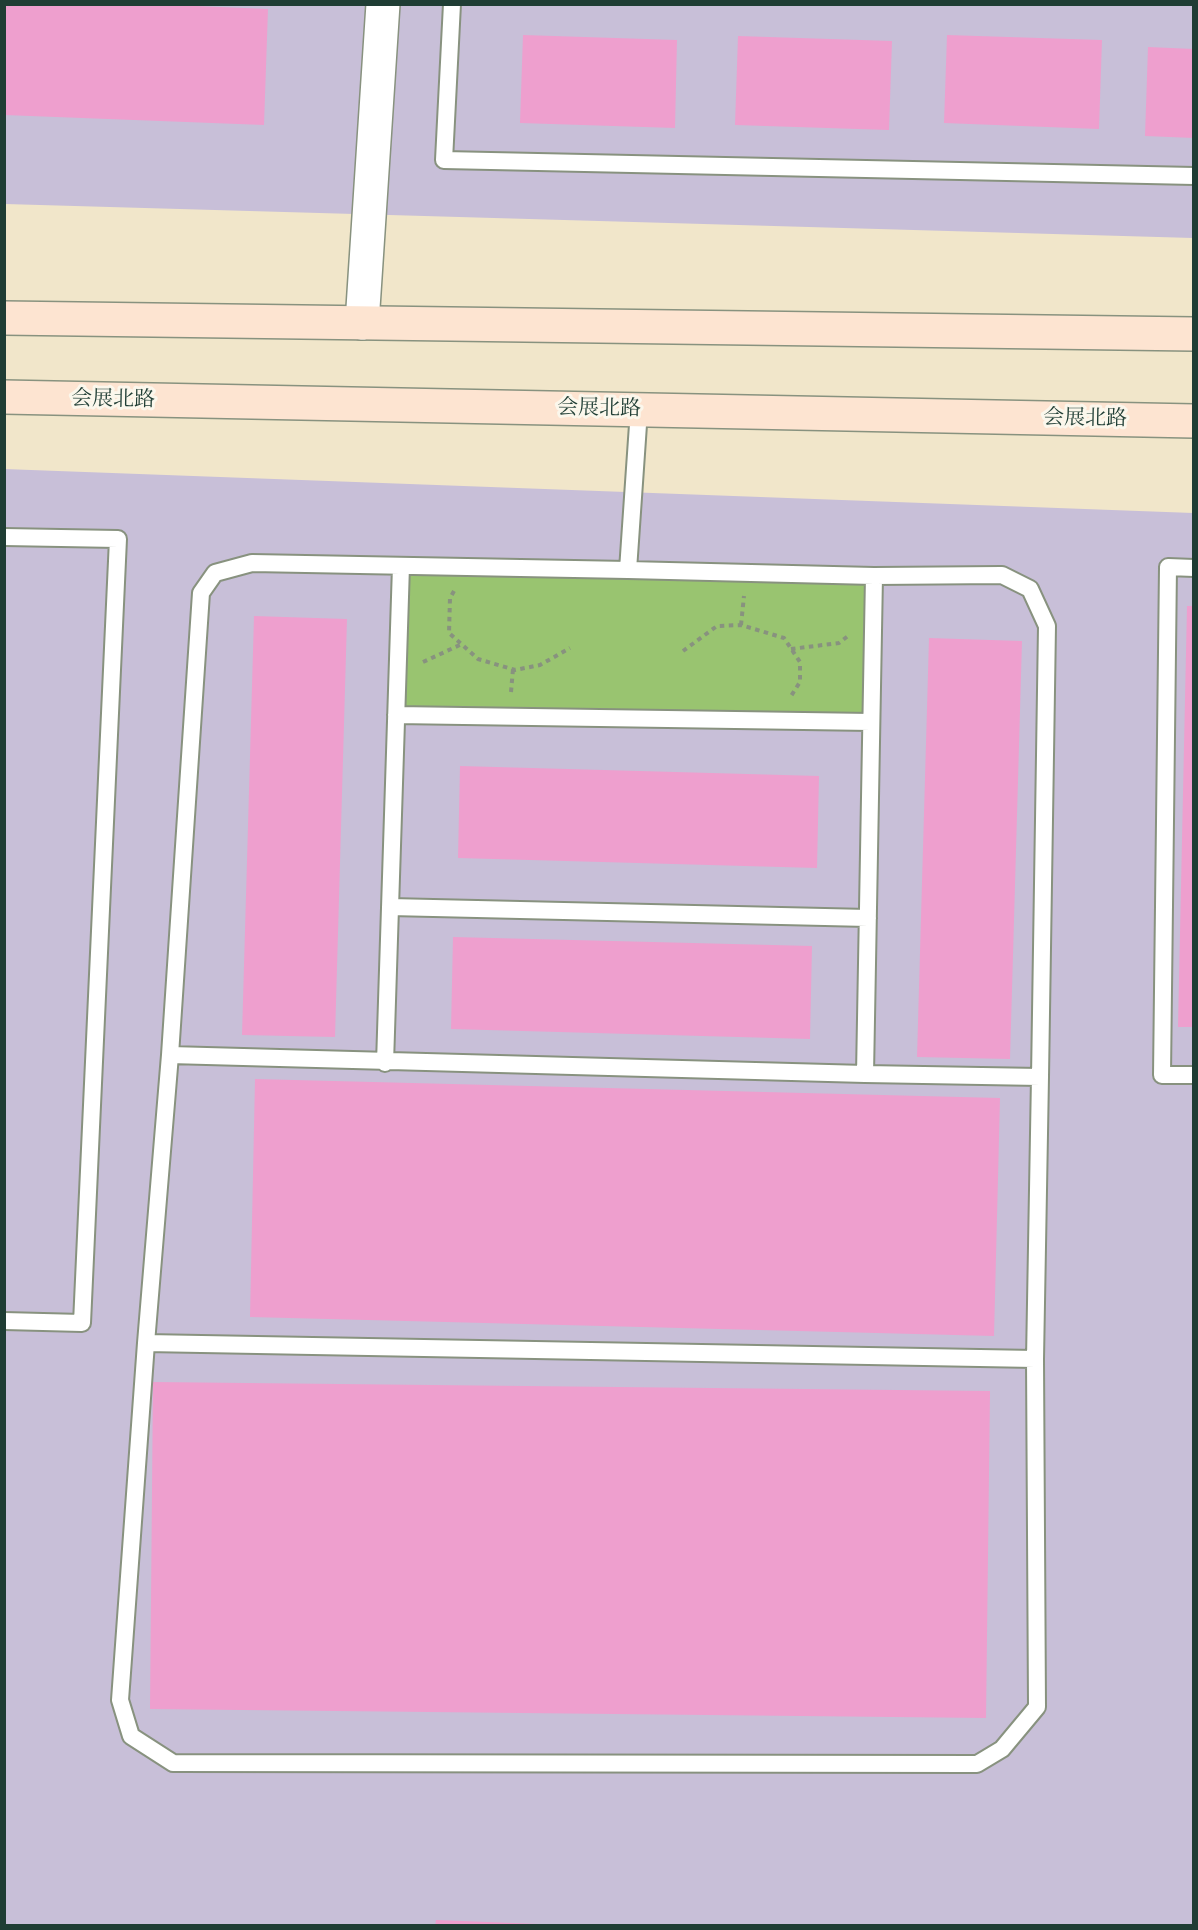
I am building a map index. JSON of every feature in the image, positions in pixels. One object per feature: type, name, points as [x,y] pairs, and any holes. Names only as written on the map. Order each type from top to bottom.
[{"type":"main road","points":[[4,318],[1194,334]]},
{"type":"main road","name":"会展北路","points":[[4,398],[1194,422]]},
{"type":"street","points":[[362,323],[383,4]]},
{"type":"lane","points":[[452,4],[444,160],[1194,176]]},
{"type":"lane","points":[[628,570],[639,410]]},
{"type":"lane","points":[[4,537],[118,540],[82,1323],[4,1321]]},
{"type":"lane","points":[[252,563],[628,570],[874,576],[1002,575],[1030,589],[1047,626],[1035,1359],[1037,1707],[1002,1749],[977,1764],[173,1763],[130,1736],[120,1700],[170,1055],[201,593],[215,573],[252,563]]},
{"type":"lane","points":[[385,1063],[401,566]]},
{"type":"lane","points":[[1194,568],[1168,567],[1162,1075],[1194,1076]]},
{"type":"lane","points":[[865,1074],[874,576]]},
{"type":"lane","points":[[396,715],[872,722]]},
{"type":"lane","points":[[390,907],[868,918]]},
{"type":"lane","points":[[170,1055],[385,1063],[1040,1077]]},
{"type":"lane","points":[[146,1343],[1035,1359]]},
{"type":"path","points":[[469,567],[450,598],[450,633],[478,659],[515,670],[540,665],[570,648]]},
{"type":"path","points":[[791,649],[839,643],[873,619]]},
{"type":"path","points":[[683,651],[717,626],[741,625],[784,638],[800,662],[800,682],[784,707],[762,720]]},
{"type":"path","points":[[398,674],[462,644]]},
{"type":"shaded area","points":[[5,5],[1193,5],[1193,238],[5,204]]},
{"type":"shaded area","points":[[4,469],[1193,513],[1193,1925],[5,1925]]},
{"type":"green space","points":[[401,566],[874,576],[871,722],[396,715]]},
{"type":"building","points":[[4,4],[148,4],[268,9],[264,125],[4,115]]},
{"type":"building","points":[[523,35],[677,40],[675,128],[520,123]]},
{"type":"building","points":[[947,35],[1102,40],[1099,129],[944,123]]},
{"type":"building","points":[[738,36],[892,41],[889,130],[735,125]]},
{"type":"building","points":[[1148,47],[1194,49],[1194,138],[1145,136]]},
{"type":"building","points":[[1187,606],[1194,606],[1194,1027],[1178,1027]]},
{"type":"building","points":[[254,616],[347,619],[335,1037],[242,1035]]},
{"type":"building","points":[[929,638],[1022,641],[1010,1059],[917,1057]]},
{"type":"building","points":[[460,766],[819,776],[817,868],[458,858]]},
{"type":"building","points":[[453,937],[812,946],[810,1039],[451,1029]]},
{"type":"building","points":[[255,1079],[1000,1098],[994,1336],[250,1317]]},
{"type":"building","points":[[153,1382],[990,1391],[986,1718],[150,1709]]},
{"type":"building","points":[[436,1920],[538,1924],[538,1926],[435,1926]]}]
